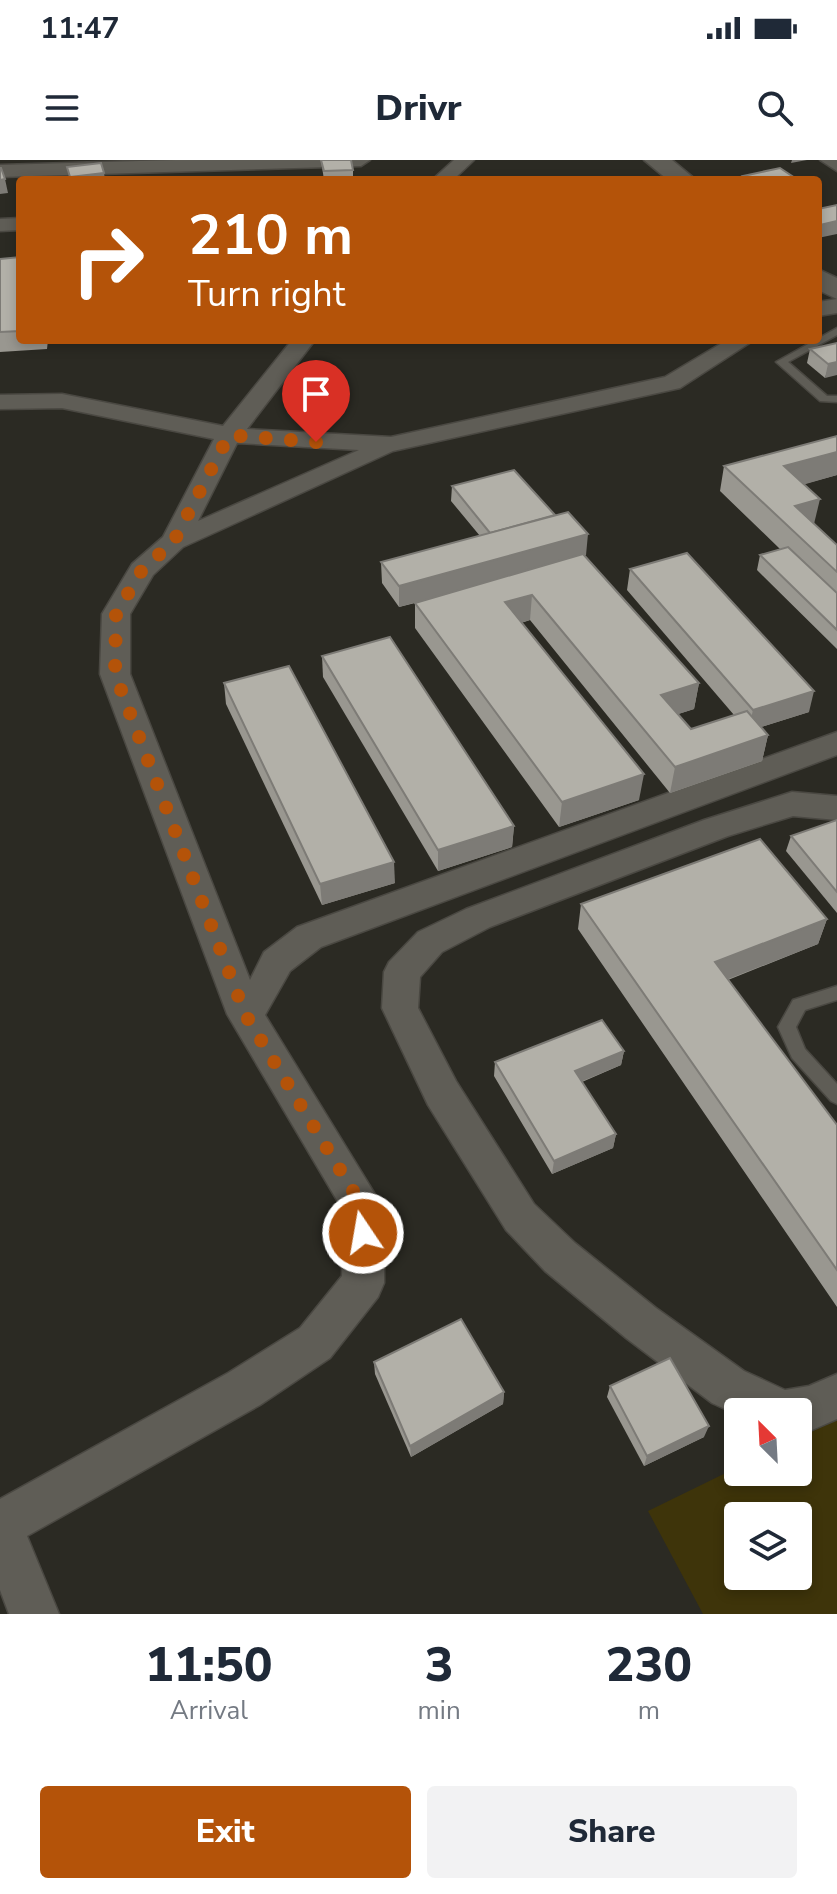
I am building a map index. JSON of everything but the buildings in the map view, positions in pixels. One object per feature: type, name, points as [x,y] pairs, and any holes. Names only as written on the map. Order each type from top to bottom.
[{"type":"street","points":[[0,171],[169,162],[233,166],[361,160]]},
{"type":"street","points":[[447,176],[465,160]]},
{"type":"street","points":[[656,160],[678,176]]},
{"type":"street","points":[[829,160],[837,165]]},
{"type":"street","points":[[174,541],[229,435],[301,344]]},
{"type":"street","points":[[34,1614],[0,1527],[244,1389],[315,1343],[363,1283],[364,1209],[245,1014],[115,674],[116,614],[142,570],[174,541],[391,444],[672,383],[736,344]]},
{"type":"street","points":[[0,402],[62,401],[229,435],[391,444]]},
{"type":"street","points":[[245,1014],[264,989],[277,962],[309,937],[837,743]]},
{"type":"street","points":[[753,1398],[728,1387],[641,1323],[560,1257],[520,1217],[442,1093],[400,1008],[402,972],[430,942],[478,918],[580,878],[792,804],[837,808]]},
{"type":"street","points":[[812,1408],[837,1396]]},
{"type":"lane","points":[[814,344],[781,362],[824,399],[837,399]]},
{"type":"lane","points":[[837,993],[799,1005],[787,1027],[798,1053],[837,1096]]},
{"type":"shaded area","points":[[837,1420],[837,1614],[703,1614],[648,1511],[724,1474],[724,1486],[812,1486],[812,1432]]},
{"type":"route","points":[[316,442],[229,435],[174,541],[142,570],[116,614],[115,674],[245,1014],[364,1209],[363,1233]]}]
